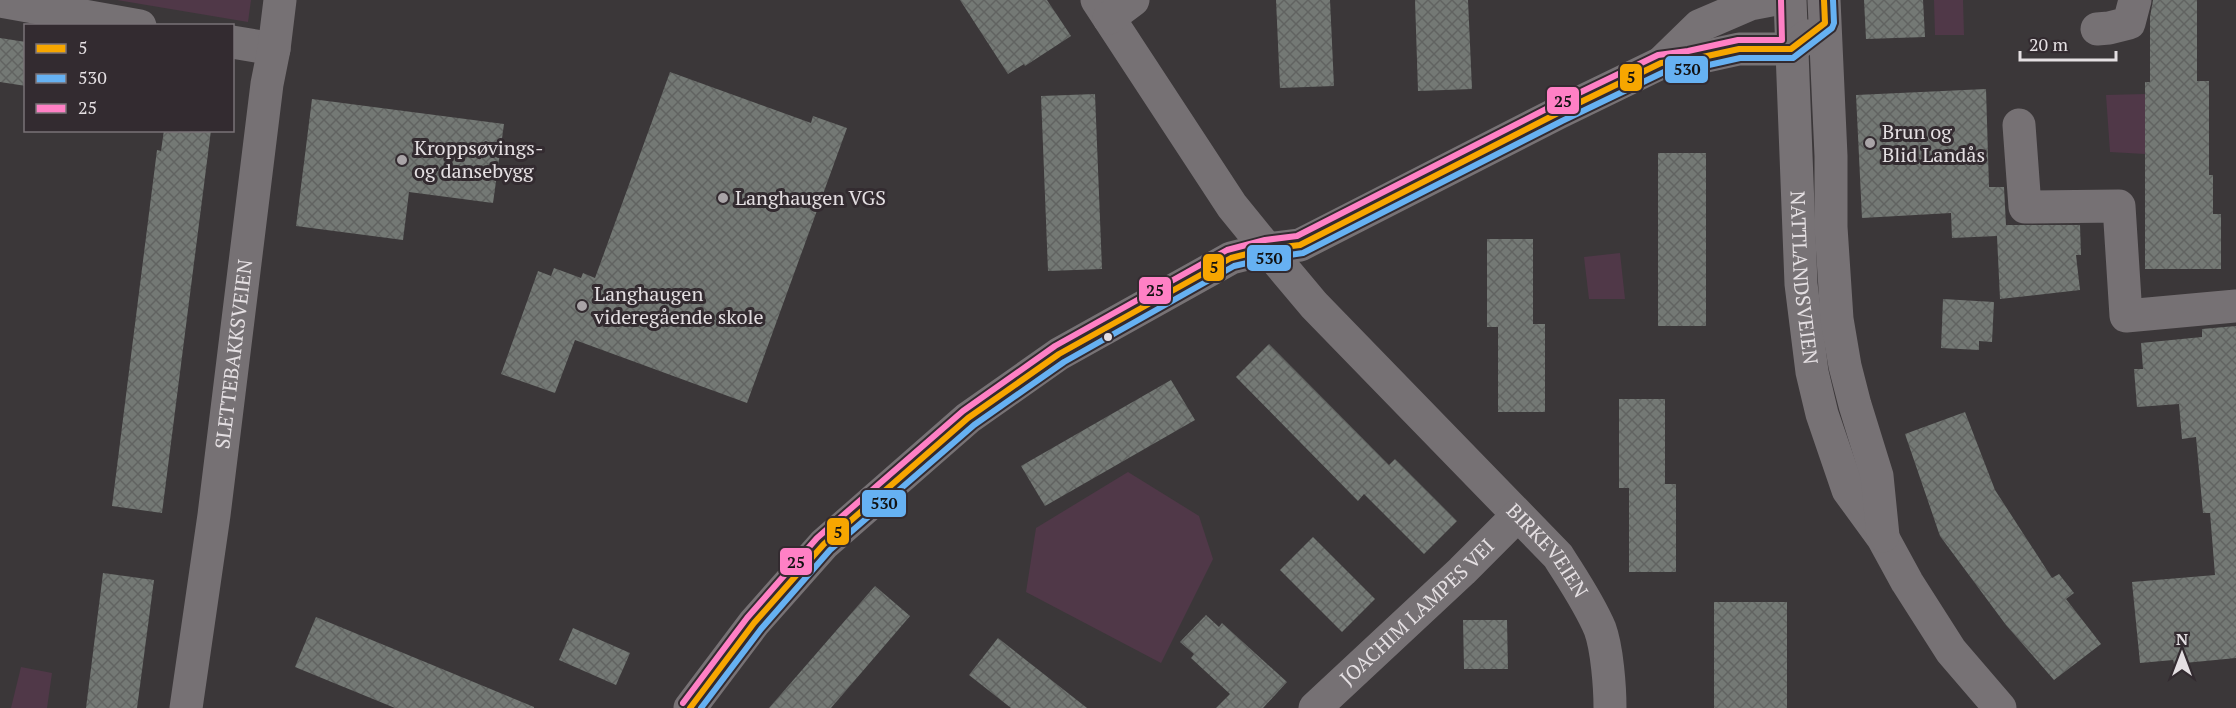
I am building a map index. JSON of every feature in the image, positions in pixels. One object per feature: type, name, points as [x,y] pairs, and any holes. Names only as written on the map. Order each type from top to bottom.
[{"type":"main road","points":[[690,708],[754,623],[824,544],[968,418],[1059,354],[1231,258],[1267,249],[1300,245],[1661,63],[1699,26],[1750,4],[1771,0]]},
{"type":"main road","points":[[1661,63],[1689,60],[1739,49],[1791,49],[1825,11],[1792,0]]},
{"type":"main road","name":"NATTLANDSVEIEN","points":[[1792,0],[1791,49],[1800,272],[1812,372],[1822,414],[1848,490],[1883,538],[1907,582],[1951,651],[2000,708]]},
{"type":"main road","name":"NATTLANDSVEIEN","points":[[1825,11],[1831,156],[1831,226],[1837,319],[1852,395],[1877,476],[1883,538]]},
{"type":"street","name":"SLETTEBAKKSVEIEN","points":[[186,708],[216,503],[267,84],[280,0]]},
{"type":"street","points":[[2097,29],[2129,23],[2135,0]]},
{"type":"street","points":[[0,1],[129,24]]},
{"type":"street","name":"BIRKEVEIEN","points":[[1113,6],[1232,206],[1314,305],[1558,556],[1601,631],[1610,687],[1610,708]]},
{"type":"street","points":[[234,42],[274,49]]},
{"type":"street","points":[[2019,125],[2025,207],[2119,206],[2126,316],[2236,306]]},
{"type":"street","name":"JOACHIM LAMPES VEI","points":[[1315,708],[1462,571],[1517,516]]},
{"type":"shaded area","points":[[117,0],[251,0],[248,22]]},
{"type":"shaded area","points":[[1934,0],[1963,0],[1964,35],[1935,35]]},
{"type":"shaded area","points":[[2145,94],[2145,154],[2110,152],[2106,95]]},
{"type":"shaded area","points":[[1620,253],[1625,299],[1589,299],[1584,257]]},
{"type":"shaded area","points":[[1128,472],[1199,516],[1213,559],[1161,663],[1026,592],[1036,528]]},
{"type":"shaded area","points":[[21,667],[52,673],[47,708],[11,708]]},
{"type":"building","points":[[960,0],[1047,0],[1071,36],[1025,66],[1024,64],[1008,74]]},
{"type":"building","points":[[1276,0],[1330,0],[1334,86],[1280,88]]},
{"type":"building","points":[[1415,0],[1468,0],[1472,89],[1418,91]]},
{"type":"building","points":[[1864,0],[1923,0],[1925,37],[1866,39]]},
{"type":"building","points":[[2153,0],[2197,0],[2197,81],[2209,81],[2209,175],[2213,175],[2213,214],[2221,214],[2221,269],[2145,269],[2145,82],[2150,82],[2150,17]]},
{"type":"building","points":[[0,38],[24,42],[24,86],[0,82]]},
{"type":"building","name":"Langhaugen VGS","points":[[670,72],[811,123],[813,116],[847,128],[747,403],[575,340],[555,393],[501,374],[538,271],[551,276],[554,268],[581,278],[583,273],[595,278]]},
{"type":"building","points":[[1986,89],[1989,187],[2004,187],[2006,225],[2080,225],[2081,255],[2076,255],[2080,290],[2000,299],[1997,236],[1952,238],[1951,213],[1862,218],[1856,95]]},
{"type":"building","points":[[1095,94],[1102,269],[1048,271],[1041,96]]},
{"type":"building","name":"Kroppsøvings- og dansebygg","points":[[312,99],[504,124],[493,203],[409,192],[403,240],[296,226]]},
{"type":"building","points":[[164,132],[211,132],[162,513],[112,506],[157,150],[161,151]]},
{"type":"building","points":[[1658,153],[1706,153],[1706,326],[1658,326]]},
{"type":"building","points":[[1487,239],[1533,239],[1533,324],[1545,324],[1545,412],[1498,412],[1498,327],[1487,327]]},
{"type":"building","points":[[1943,299],[1994,302],[1992,342],[1979,341],[1979,350],[1941,348]]},
{"type":"building","points":[[2236,326],[2236,658],[2174,664],[2173,660],[2140,663],[2132,582],[2215,575],[2210,513],[2203,513],[2196,437],[2182,439],[2179,404],[2137,407],[2134,369],[2143,369],[2141,343],[2202,337],[2202,329]]},
{"type":"building","points":[[1269,344],[1389,465],[1395,459],[1457,521],[1424,554],[1364,494],[1358,501],[1236,377]]},
{"type":"building","points":[[1171,380],[1195,420],[1045,506],[1021,466]]},
{"type":"building","points":[[1619,399],[1665,399],[1665,484],[1676,484],[1676,572],[1629,572],[1629,488],[1619,488]]},
{"type":"building","points":[[1965,412],[1995,490],[2052,578],[2059,574],[2074,593],[2066,599],[2101,644],[2054,680],[2006,625],[1940,536],[1905,434]]},
{"type":"building","points":[[1313,537],[1375,599],[1342,632],[1280,570]]},
{"type":"building","points":[[103,573],[154,580],[137,708],[86,708]]},
{"type":"building","points":[[875,586],[910,616],[831,708],[769,708]]},
{"type":"building","points":[[1714,602],[1787,602],[1787,708],[1714,708]]},
{"type":"building","points":[[1206,615],[1219,627],[1222,623],[1287,682],[1263,708],[1216,708],[1230,694],[1191,658],[1194,654],[1180,642]]},
{"type":"building","points":[[316,617],[534,708],[395,708],[295,667]]},
{"type":"building","points":[[1463,620],[1507,620],[1508,669],[1464,669]]},
{"type":"building","points":[[573,628],[630,653],[616,685],[559,660]]},
{"type":"building","points":[[998,638],[1087,708],[1011,708],[969,675]]},
{"type":"transit line","name":"25","points":[[683,703],[747,618],[817,538],[963,411],[1055,346],[1227,250],[1265,240],[1297,236],[1554,105],[1658,55],[1738,40],[1782,40],[1781,0]]},
{"type":"transit line","name":"5","points":[[690,708],[754,623],[824,544],[968,418],[1059,354],[1231,258],[1267,249],[1300,245],[1661,63],[1689,60],[1739,49],[1791,49],[1825,23],[1824,0]]},
{"type":"transit line","name":"530","points":[[701,708],[761,629],[830,550],[974,425],[1064,362],[1234,266],[1303,253],[1562,121],[1664,72],[1691,69],[1740,58],[1793,58],[1832,28],[1834,23],[1833,0]]},
{"type":"place","name":"Brun og Blid Landås","points":[[1870,143]]},
{"type":"place","name":"Kroppsøvings- og dansebygg","points":[[402,160]]},
{"type":"place","name":"Langhaugen VGS","points":[[723,198]]},
{"type":"place","name":"Langhaugen videregående skole","points":[[582,306]]}]
